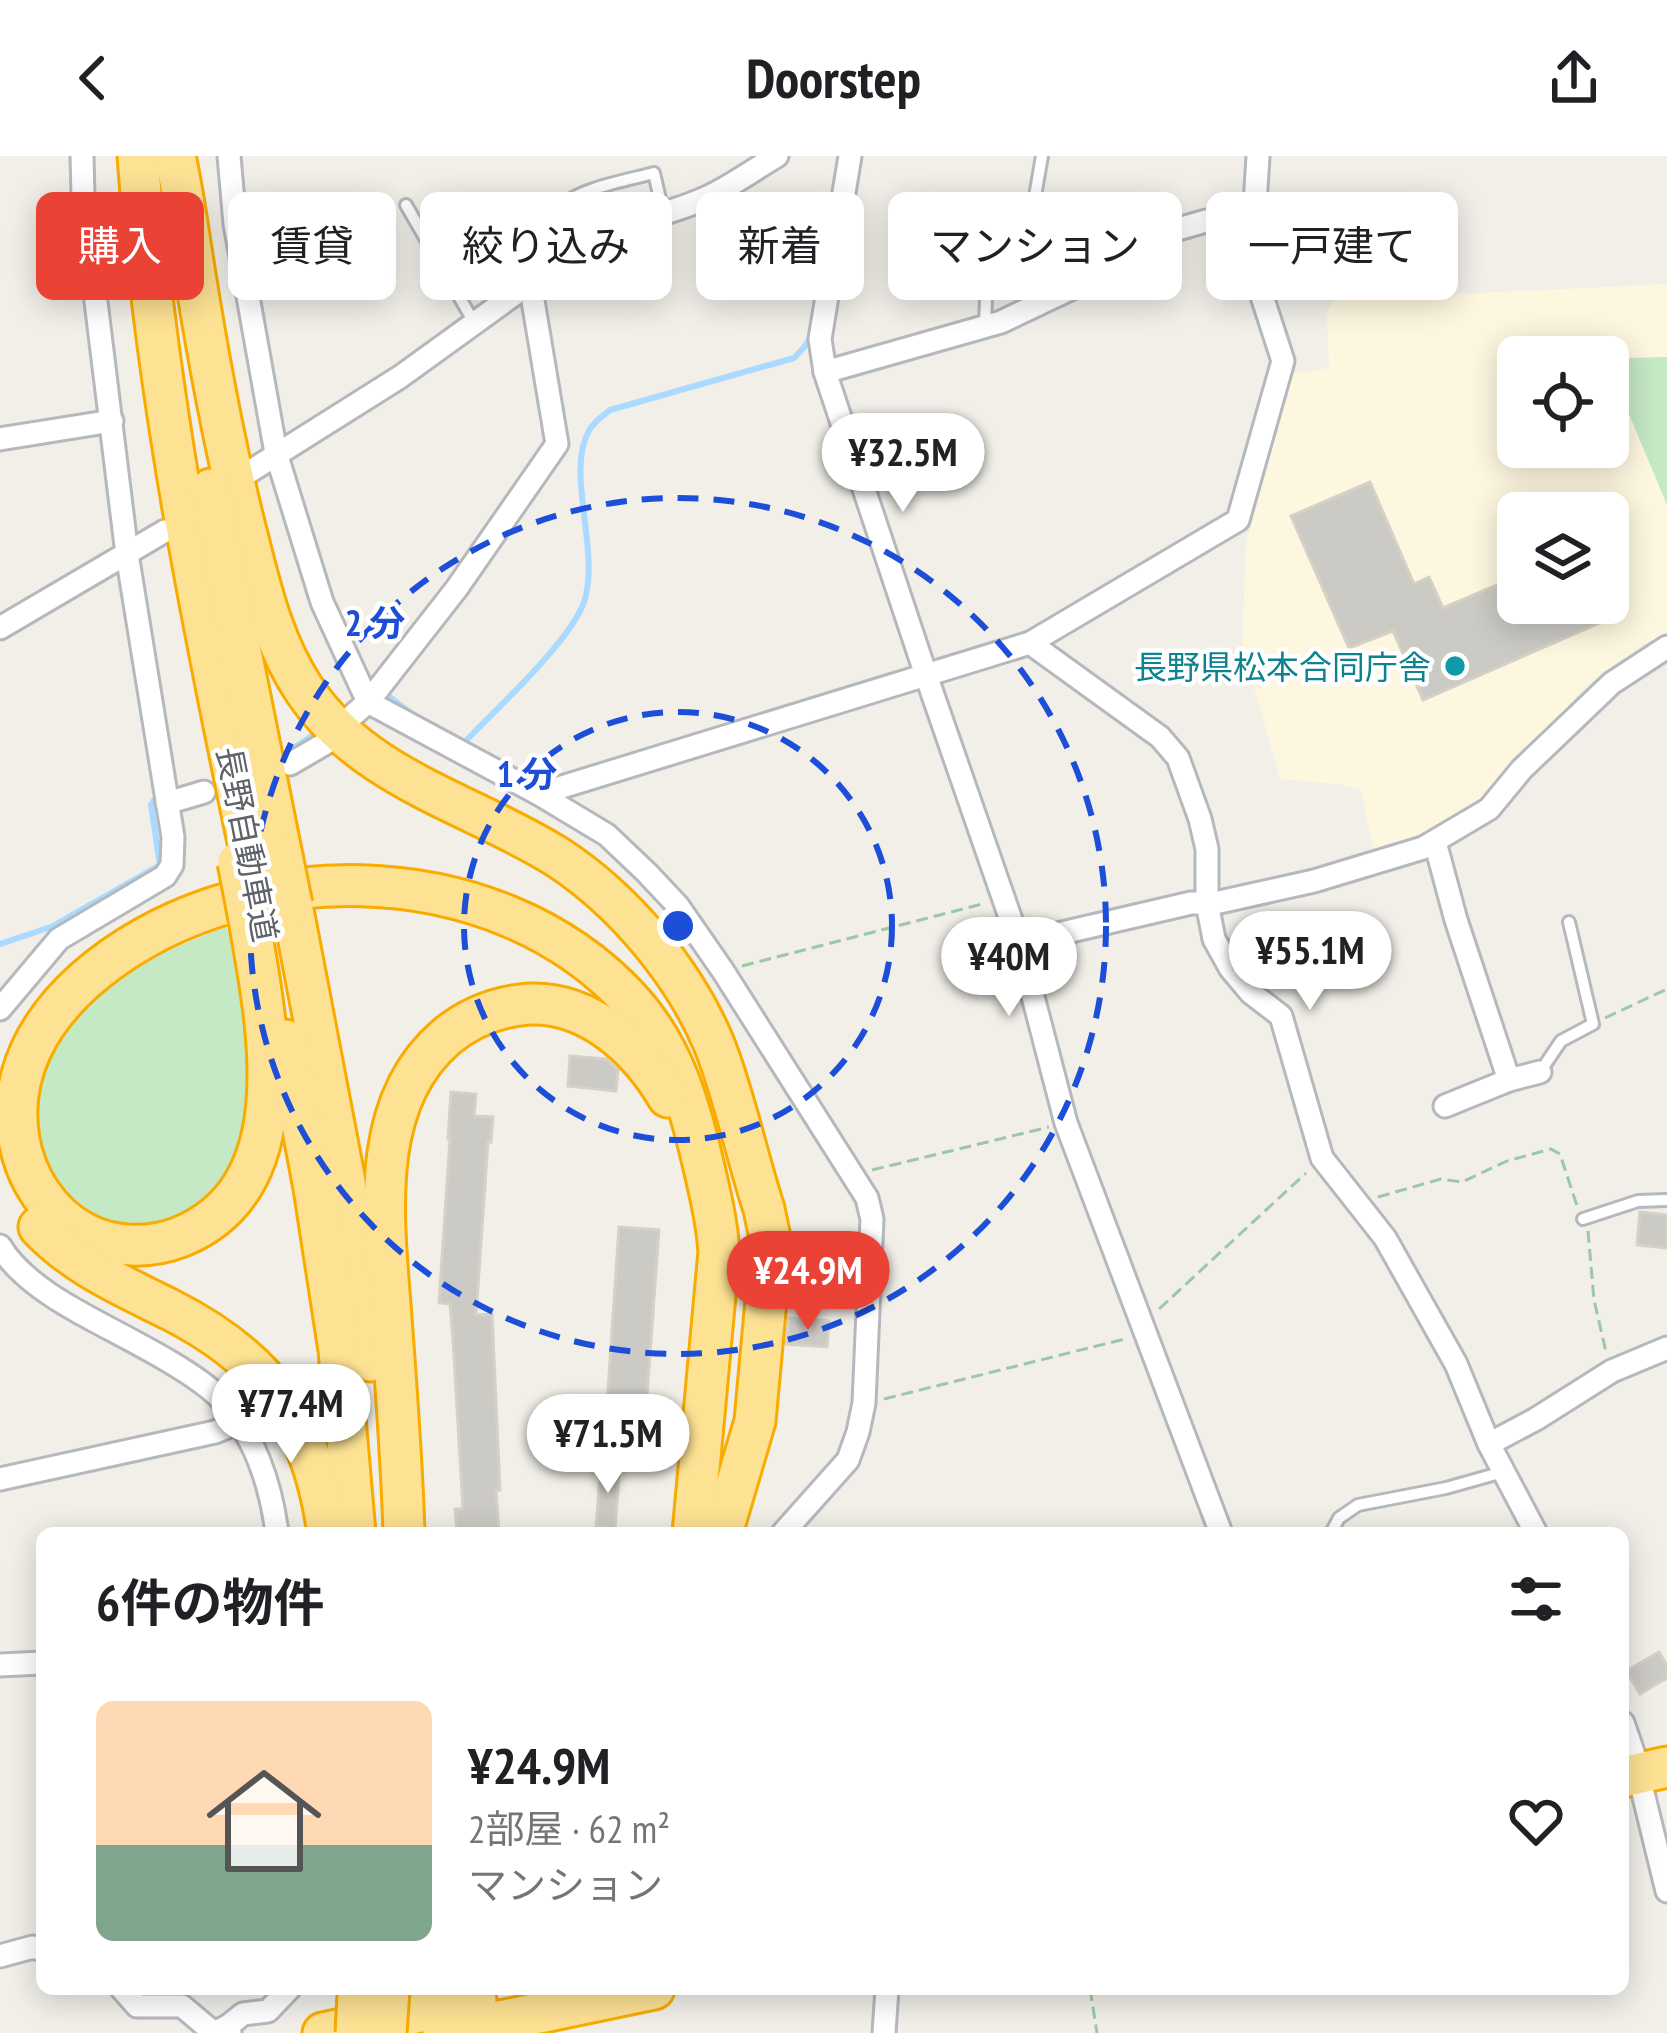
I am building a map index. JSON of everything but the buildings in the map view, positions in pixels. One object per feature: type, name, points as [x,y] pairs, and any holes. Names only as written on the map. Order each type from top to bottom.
[{"type":"highway","name":"長野自動車道","points":[[138,156],[163,382],[194,571],[268,913],[330,1284],[354,1527]]},
{"type":"highway","name":"長野自動車道","points":[[172,156],[181,280],[237,632],[257,860]]},
{"type":"highway","points":[[172,156],[230,467],[270,619],[293,672],[327,720],[385,768],[559,858],[592,884],[639,929],[683,989],[714,1045],[769,1233],[770,1257],[754,1421],[724,1527]]},
{"type":"highway","points":[[0,1079],[21,1023],[62,974],[103,941],[154,911],[270,873],[342,866],[424,874],[530,906],[620,963],[660,1008],[693,1058],[756,1186]]},
{"type":"highway","points":[[268,913],[264,1005],[269,1075],[263,1130],[238,1190],[210,1220],[177,1238],[160,1244],[121,1244],[82,1232],[64,1220],[35,1185],[17,1121],[28,1054],[51,1015],[98,970],[127,949],[193,915],[272,892],[346,886],[425,892],[494,911],[554,940],[607,977],[649,1023],[687,1098],[719,1252],[695,1527]]},
{"type":"highway","name":"長野自動車道","points":[[268,913],[345,1182],[369,1346],[385,1527]]},
{"type":"highway","points":[[404,1527],[386,1175],[395,1118],[411,1081],[432,1050],[470,1021],[514,1005],[566,1008],[591,1018],[633,1051],[665,1092],[691,1145],[714,1213]]},
{"type":"highway","points":[[0,1147],[13,1189],[52,1241],[116,1285],[212,1333],[272,1386],[294,1417],[308,1450],[327,1527]]},
{"type":"highway","points":[[682,1527],[704,1417]]},
{"type":"highway","points":[[310,2033],[431,1995]]},
{"type":"highway","points":[[323,2033],[505,1995]]},
{"type":"highway","points":[[452,2032],[626,1995]]},
{"type":"highway","points":[[368,1998],[386,2033]]},
{"type":"street","points":[[0,1010],[59,939],[165,876],[172,865],[173,837],[127,554],[82,156]]},
{"type":"street","points":[[229,156],[235,224],[276,453],[360,709],[539,794],[607,836],[646,873],[678,906],[723,971],[867,1198],[872,1219],[865,1403],[859,1432],[848,1460],[789,1527]]},
{"type":"street","points":[[672,209],[710,196],[776,156]]},
{"type":"street","points":[[850,156],[820,339],[826,372],[1019,943],[1066,1123],[1219,1527]]},
{"type":"street","points":[[1256,192],[1258,156]]},
{"type":"street","points":[[826,372],[1001,322],[1110,270],[1157,235],[1206,220]]},
{"type":"street","points":[[246,475],[400,376],[504,300]]},
{"type":"street","points":[[360,709],[457,588],[556,444],[538,300]]},
{"type":"street","points":[[539,794],[1030,643],[1238,520],[1283,362],[1263,300]]},
{"type":"street","points":[[0,439],[112,421]]},
{"type":"street","points":[[0,628],[165,532]]},
{"type":"street","points":[[1030,643],[1160,736],[1178,758],[1207,849],[1207,903],[1214,938],[1251,993],[1281,1016],[1322,1158],[1385,1238],[1456,1364],[1489,1444],[1532,1527]]},
{"type":"street","points":[[1019,943],[1191,903],[1314,881],[1423,848],[1489,809],[1522,769],[1612,683],[1667,647]]},
{"type":"street","points":[[290,764],[326,743]]},
{"type":"street","points":[[167,803],[204,792]]},
{"type":"street","points":[[1435,842],[1509,1080]]},
{"type":"street","points":[[1445,1106],[1540,1072]]},
{"type":"street","points":[[0,1246],[7,1258],[57,1300],[217,1395],[252,1444],[276,1527]]},
{"type":"street","points":[[1489,1444],[1612,1371],[1667,1348]]},
{"type":"street","points":[[0,1479],[215,1432],[239,1422]]},
{"type":"street","points":[[0,1665],[36,1663]]},
{"type":"street","points":[[1639,1756],[1667,1892]]},
{"type":"street","points":[[0,1956],[36,1948]]},
{"type":"street","points":[[127,1995],[137,2006],[182,2006],[214,2032],[229,2030],[243,2014],[268,2012],[284,1995]]},
{"type":"street","points":[[884,2033],[886,1995]]},
{"type":"lane","points":[[985,326],[987,271],[1028,231],[1042,156]]},
{"type":"lane","points":[[588,192],[654,173],[658,192]]},
{"type":"lane","points":[[406,205],[475,324]]},
{"type":"lane","points":[[1540,1072],[1561,1041],[1593,1024],[1569,922]]},
{"type":"lane","points":[[1583,1219],[1637,1201],[1667,1200]]},
{"type":"lane","points":[[1334,1527],[1358,1505],[1504,1472]]},
{"type":"path","points":[[723,971],[1002,899]]},
{"type":"path","points":[[1593,1024],[1667,989]]},
{"type":"path","points":[[853,1175],[1066,1123]]},
{"type":"path","points":[[1361,1205],[1427,1181],[1462,1182],[1507,1161],[1551,1149],[1560,1154],[1591,1241],[1594,1300],[1612,1371]]},
{"type":"path","points":[[865,1403],[1125,1339],[1322,1158]]},
{"type":"path","points":[[1091,1995],[1097,2033]]},
{"type":"shaded area","points":[[1667,284],[1667,634],[1643,644],[1587,685],[1473,807],[1434,834],[1380,854],[1374,851],[1361,790],[1280,779],[1242,644],[1246,544],[1293,374],[1329,368],[1327,312],[1335,300],[1458,300],[1458,294]]},
{"type":"green space","points":[[1667,357],[1667,505],[1629,414],[1629,358]]},
{"type":"green space","points":[[225,926],[241,952],[257,1094],[238,1172],[186,1223],[131,1232],[83,1218],[39,1170],[28,1083],[63,1020],[130,967]]},
{"type":"waterway","points":[[462,742],[548,655],[584,602],[588,559],[580,466],[594,424],[610,410],[794,358],[813,331]]},
{"type":"waterway","points":[[383,692],[413,715]]},
{"type":"waterway","points":[[287,753],[313,735]]},
{"type":"waterway","points":[[0,944],[51,927],[160,865],[154,800]]},
{"type":"place","name":"長野県松本合同庁舎","points":[[1455,666]]}]
